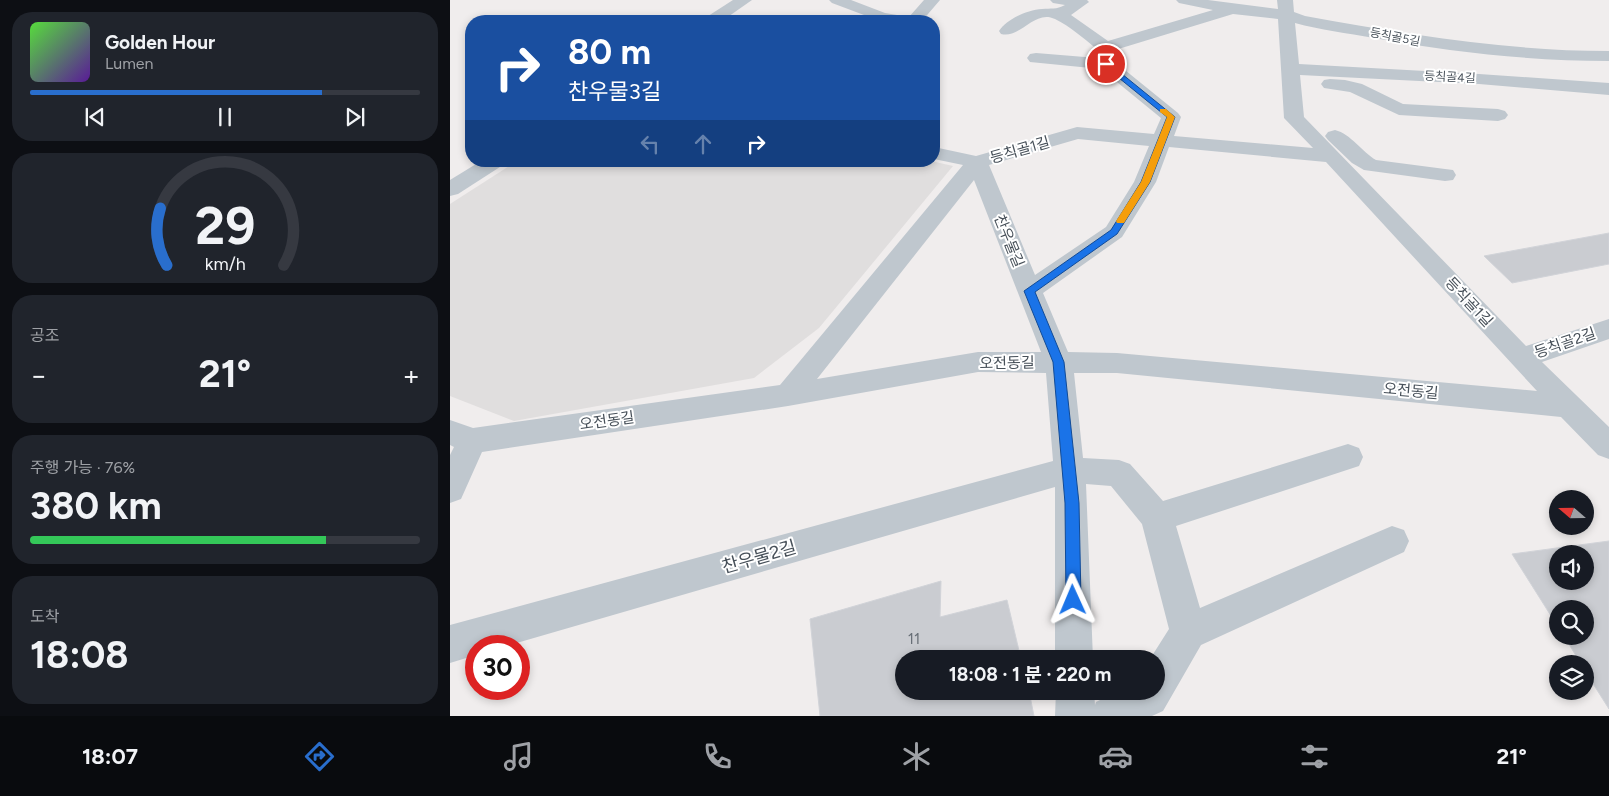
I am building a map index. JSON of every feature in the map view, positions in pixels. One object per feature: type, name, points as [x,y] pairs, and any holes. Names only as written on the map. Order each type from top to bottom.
[{"type":"street","points":[[720,15],[744,0]]},
{"type":"street","points":[[837,0],[877,15]]},
{"type":"street","points":[[919,15],[932,0]]},
{"type":"street","name":"등칙골5길","points":[[1184,0],[1231,9],[1286,7],[1303,20],[1476,50],[1574,57],[1609,56]]},
{"type":"street","points":[[1286,7],[1291,76],[1304,118],[1371,166],[1445,175]]},
{"type":"street","points":[[1007,32],[1029,16],[1060,8],[1106,56],[1171,117],[1145,182],[1114,232],[1029,291]]},
{"type":"street","points":[[1036,58],[1106,56],[1231,9]]},
{"type":"street","points":[[1476,50],[1479,79]]},
{"type":"street","points":[[1291,76],[1356,88],[1399,109],[1498,115]]},
{"type":"street","name":"등칙골4길","points":[[1291,76],[1479,79],[1609,89]]},
{"type":"street","points":[[1579,87],[1609,98]]},
{"type":"street","name":"등칙골1길","points":[[1304,118],[1332,156],[1521,358],[1609,446]]},
{"type":"street","name":"등칙골1길","points":[[788,395],[977,162],[1077,133],[1332,156]]},
{"type":"street","points":[[940,154],[977,162]]},
{"type":"street","name":"찬우물길","points":[[977,162],[1058,362],[1072,503],[1074,650]]},
{"type":"street","points":[[450,189],[486,167]]},
{"type":"street","name":"등칙골2길","points":[[1521,358],[1609,328]]},
{"type":"street","name":"오전동길","points":[[461,437],[788,395],[978,362],[1118,363],[1570,406]]},
{"type":"street","points":[[450,490],[461,437]]},
{"type":"street","points":[[1188,632],[1157,518],[1348,457]]},
{"type":"street","name":"찬우물2길","points":[[450,644],[1069,470],[1119,473],[1157,518]]},
{"type":"street","points":[[1165,670],[1188,632],[1392,541]]},
{"type":"street","points":[[1075,700],[1075,716]]},
{"type":"street","points":[[1110,716],[1143,700]]},
{"type":"shaded area","points":[[940,163],[953,166],[819,328],[754,378],[514,421],[450,396],[450,204],[508,167],[940,167]]},
{"type":"building","points":[[1609,233],[1609,264],[1512,283],[1484,256]]},
{"type":"building","points":[[1609,541],[1609,709],[1594,685],[1594,655],[1576,655],[1569,645],[1594,645],[1594,600],[1549,600],[1549,613],[1512,554],[1549,549],[1549,590],[1594,590],[1594,545],[1579,545]]},
{"type":"building","points":[[941,581],[940,617],[1007,600],[1019,650],[895,650],[895,700],[1031,700],[1034,716],[820,716],[810,619]]},
{"type":"slow traffic","points":[[1121,221],[1145,182],[1171,117],[1163,110]]},
{"type":"route","points":[[1073,600],[1072,503],[1058,362],[1029,291],[1114,232],[1145,182],[1171,117],[1106,64]]}]
